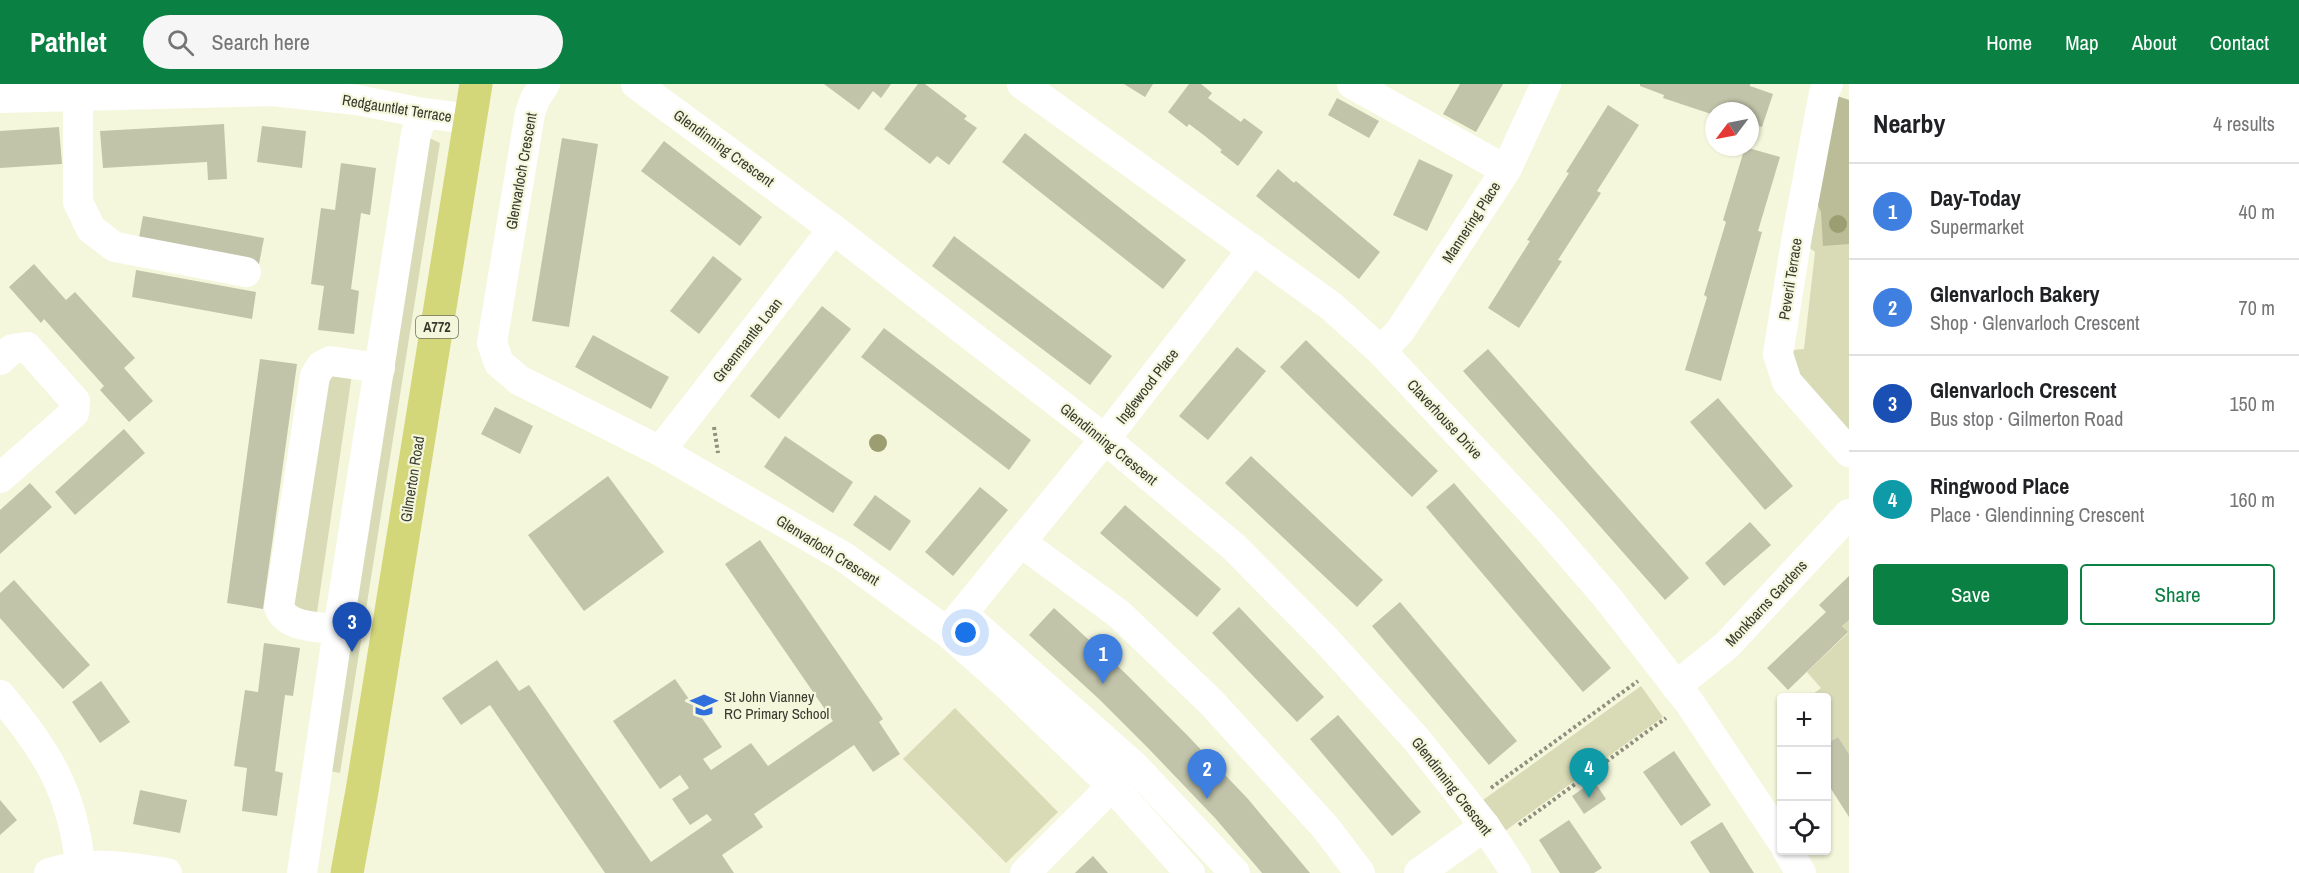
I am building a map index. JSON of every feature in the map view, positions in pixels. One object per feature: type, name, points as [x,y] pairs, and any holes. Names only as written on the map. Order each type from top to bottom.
[{"type":"main road","name":"Gilmerton Road","points":[[347,873],[476,84]]},
{"type":"street","name":"Glenvarloch Crescent","points":[[545,84],[538,93],[530,113],[492,343],[499,363],[519,381],[660,451],[955,623],[1005,683],[1112,786],[1190,873]]},
{"type":"street","name":"Glendinning Crescent","points":[[636,84],[833,229],[1105,439],[1233,547],[1326,640],[1417,740],[1483,824],[1516,873]]},
{"type":"street","name":"Claverhouse Drive","points":[[1022,84],[1331,306],[1381,351],[1548,529],[1606,596],[1675,684],[1777,834]]},
{"type":"street","points":[[1352,84],[1506,170]]},
{"type":"street","name":"Mannering Place","points":[[1381,351],[1400,331],[1506,170],[1546,84]]},
{"type":"street","name":"Peveril Terrace","points":[[1828,84],[1824,93],[1797,236],[1778,354],[1787,382],[1849,452]]},
{"type":"street","name":"Redgauntlet Terrace","points":[[0,98],[271,91],[357,100],[423,113],[471,119]]},
{"type":"street","points":[[78,96],[78,202],[90,229],[115,248],[246,272]]},
{"type":"street","points":[[302,873],[416,134],[423,113]]},
{"type":"street","name":"Greenmantle Loan","points":[[660,451],[833,229]]},
{"type":"street","name":"Inglewood Place","points":[[955,623],[1105,439],[1253,249]]},
{"type":"street","points":[[0,360],[12,350],[27,347],[75,401],[74,413],[0,478]]},
{"type":"street","points":[[338,630],[288,621],[282,616],[279,607],[315,376],[321,366],[330,362],[380,368]]},
{"type":"street","name":"Monkbarns Gardens","points":[[1675,684],[1727,645],[1849,514]]},
{"type":"street","points":[[1022,543],[1119,614],[1211,702],[1326,828],[1360,873]]},
{"type":"street","points":[[955,623],[1134,766],[1235,873]]},
{"type":"street","points":[[0,695],[26,725],[49,759],[68,802],[78,839],[80,866]]},
{"type":"street","points":[[1025,873],[1112,786]]},
{"type":"street","points":[[1419,873],[1483,824]]},
{"type":"street","points":[[1790,855],[1801,873]]},
{"type":"street","points":[[50,873],[80,866],[104,865],[167,873]]},
{"type":"path","points":[[710,388],[722,486]]},
{"type":"path","points":[[1483,824],[1675,684]]},
{"type":"path","points":[[1483,824],[1675,684]]},
{"type":"green space","points":[[1837,96],[1849,100],[1849,437],[1802,383],[1792,350],[1804,349],[1815,252],[1807,246]]},
{"type":"green space","points":[[1837,96],[1849,100],[1849,244],[1823,246],[1821,212],[1816,201]]},
{"type":"green space","points":[[427,137],[440,143],[340,773],[329,771]]},
{"type":"green space","points":[[333,370],[352,374],[316,619],[287,601],[322,380]]},
{"type":"green space","points":[[1849,620],[1849,754],[1838,737],[1831,741],[1831,693],[1814,693],[1821,688],[1807,672],[1848,633],[1842,626]]},
{"type":"green space","points":[[1641,686],[1663,717],[1505,831],[1483,800]]},
{"type":"green space","points":[[955,708],[1058,812],[1006,863],[903,759]]},
{"type":"building","points":[[824,84],[891,84],[881,98],[873,91],[859,110]]},
{"type":"building","points":[[918,84],[925,84],[967,116],[964,119],[977,128],[949,165],[937,156],[930,164],[884,129]]},
{"type":"building","points":[[1124,84],[1153,84],[1145,97]]},
{"type":"building","points":[[1189,84],[1201,84],[1212,93],[1208,98],[1241,122],[1244,118],[1263,132],[1238,166],[1205,136],[1189,124],[1187,127],[1168,112]]},
{"type":"building","points":[[1460,84],[1503,84],[1476,132],[1443,114]]},
{"type":"building","points":[[1640,84],[1750,84],[1750,86],[1773,94],[1762,127],[1759,126],[1759,102],[1705,102],[1705,112],[1663,98],[1664,95],[1640,86]]},
{"type":"building","points":[[1337,98],[1379,121],[1369,138],[1328,115]]},
{"type":"building","points":[[1608,105],[1639,125],[1597,191],[1601,193],[1558,260],[1562,261],[1519,328],[1488,308],[1569,173],[1566,172]]},
{"type":"building","points":[[224,124],[227,179],[208,180],[207,162],[103,168],[100,131]]},
{"type":"building","points":[[262,126],[306,131],[302,168],[257,162]]},
{"type":"building","points":[[59,127],[62,164],[0,168],[0,131]]},
{"type":"building","points":[[1025,133],[1186,260],[1163,289],[1002,162]]},
{"type":"building","points":[[562,138],[598,144],[569,327],[532,321]]},
{"type":"building","points":[[664,141],[762,217],[740,246],[641,171]]},
{"type":"building","points":[[1759,151],[1780,157],[1758,231],[1762,232],[1721,381],[1685,370],[1726,222],[1723,220],[1742,156],[1759,156]]},
{"type":"building","points":[[1419,159],[1453,175],[1427,231],[1393,215]]},
{"type":"building","points":[[341,163],[376,168],[370,215],[361,213],[351,289],[359,291],[354,334],[318,330],[324,286],[311,284],[321,208],[335,210]]},
{"type":"building","points":[[1278,169],[1294,183],[1296,181],[1380,252],[1359,279],[1256,196]]},
{"type":"building","points":[[143,216],[264,238],[259,264],[138,243]]},
{"type":"building","points":[[954,236],[1112,356],[1090,385],[932,266]]},
{"type":"building","points":[[713,256],[742,279],[699,334],[670,311]]},
{"type":"building","points":[[34,264],[66,300],[75,292],[135,358],[124,368],[153,401],[129,422],[100,390],[104,386],[44,319],[41,323],[9,287]]},
{"type":"building","points":[[136,270],[256,292],[252,319],[132,297]]},
{"type":"building","points":[[822,306],[851,329],[779,419],[750,396]]},
{"type":"building","points":[[884,328],[1031,440],[1009,470],[861,357]]},
{"type":"building","points":[[593,335],[669,377],[651,409],[575,367]]},
{"type":"building","points":[[1306,340],[1438,471],[1412,497],[1280,367]]},
{"type":"building","points":[[1237,347],[1266,371],[1208,440],[1179,416]]},
{"type":"building","points":[[1488,349],[1689,578],[1665,600],[1463,371]]},
{"type":"building","points":[[260,359],[297,364],[263,609],[227,603]]},
{"type":"building","points":[[1718,398],[1793,486],[1765,510],[1690,422]]},
{"type":"building","points":[[495,407],[533,426],[520,454],[481,434]]},
{"type":"building","points":[[124,429],[145,453],[75,515],[55,492]]},
{"type":"building","points":[[785,436],[853,482],[833,513],[764,467]]},
{"type":"building","points":[[1251,456],[1383,580],[1357,607],[1225,483]]},
{"type":"building","points":[[608,476],[664,552],[584,611],[528,535]]},
{"type":"building","points":[[30,483],[52,507],[0,554],[0,510]]},
{"type":"building","points":[[1454,483],[1611,668],[1583,692],[1426,507]]},
{"type":"building","points":[[980,487],[1008,510],[953,576],[925,552]]},
{"type":"building","points":[[875,495],[911,521],[890,551],[853,525]]},
{"type":"building","points":[[1125,505],[1221,589],[1197,617],[1100,533]]},
{"type":"building","points":[[1750,522],[1771,545],[1724,586],[1705,563]]},
{"type":"building","points":[[760,540],[883,719],[879,722],[900,754],[873,772],[854,745],[754,814],[763,827],[722,855],[734,873],[605,873],[490,705],[461,725],[442,698],[497,660],[519,691],[529,685],[651,862],[712,820],[707,814],[690,825],[672,799],[689,788],[680,775],[660,789],[613,721],[675,679],[722,747],[703,759],[711,770],[751,743],[768,766],[833,721],[725,564]]},
{"type":"building","points":[[1849,576],[1849,620],[1842,626],[1848,632],[1788,690],[1767,668],[1826,612],[1819,605]]},
{"type":"building","points":[[14,580],[90,665],[63,689],[0,618],[0,593]]},
{"type":"building","points":[[1400,602],[1517,741],[1489,765],[1372,626]]},
{"type":"building","points":[[1239,607],[1324,697],[1297,722],[1212,633]]},
{"type":"building","points":[[1054,608],[1124,672],[1188,736],[1248,799],[1310,873],[1262,873],[1215,818],[1148,748],[1029,635]]},
{"type":"building","points":[[264,643],[300,648],[293,696],[285,695],[275,771],[283,773],[277,816],[242,811],[247,768],[234,766],[245,690],[258,692]]},
{"type":"building","points":[[101,681],[130,722],[100,743],[72,702]]},
{"type":"building","points":[[1338,715],[1421,812],[1392,836],[1310,739]]},
{"type":"building","points":[[1838,737],[1849,754],[1849,817],[1831,789],[1831,741]]},
{"type":"building","points":[[1674,751],[1711,805],[1681,826],[1643,772]]},
{"type":"building","points":[[1594,781],[1606,799],[1584,814],[1572,796]]},
{"type":"building","points":[[140,790],[187,800],[180,833],[133,824]]},
{"type":"building","points":[[0,800],[17,820],[0,835]]},
{"type":"building","points":[[1569,820],[1602,868],[1594,873],[1560,873],[1539,840]]},
{"type":"building","points":[[1722,822],[1754,873],[1710,873],[1690,842]]},
{"type":"building","points":[[1093,856],[1108,873],[1075,873],[1080,868]]},
{"type":"place","name":"Glenvarloch Crescent","points":[[352,652]]},
{"type":"place","name":"Day-Today","points":[[1103,684]]},
{"type":"place","name":"St John Vianney RC Primary School","points":[[704,705]]},
{"type":"place","name":"Ringwood Place","points":[[1589,798]]},
{"type":"place","name":"Glenvarloch Bakery","points":[[1207,799]]}]
